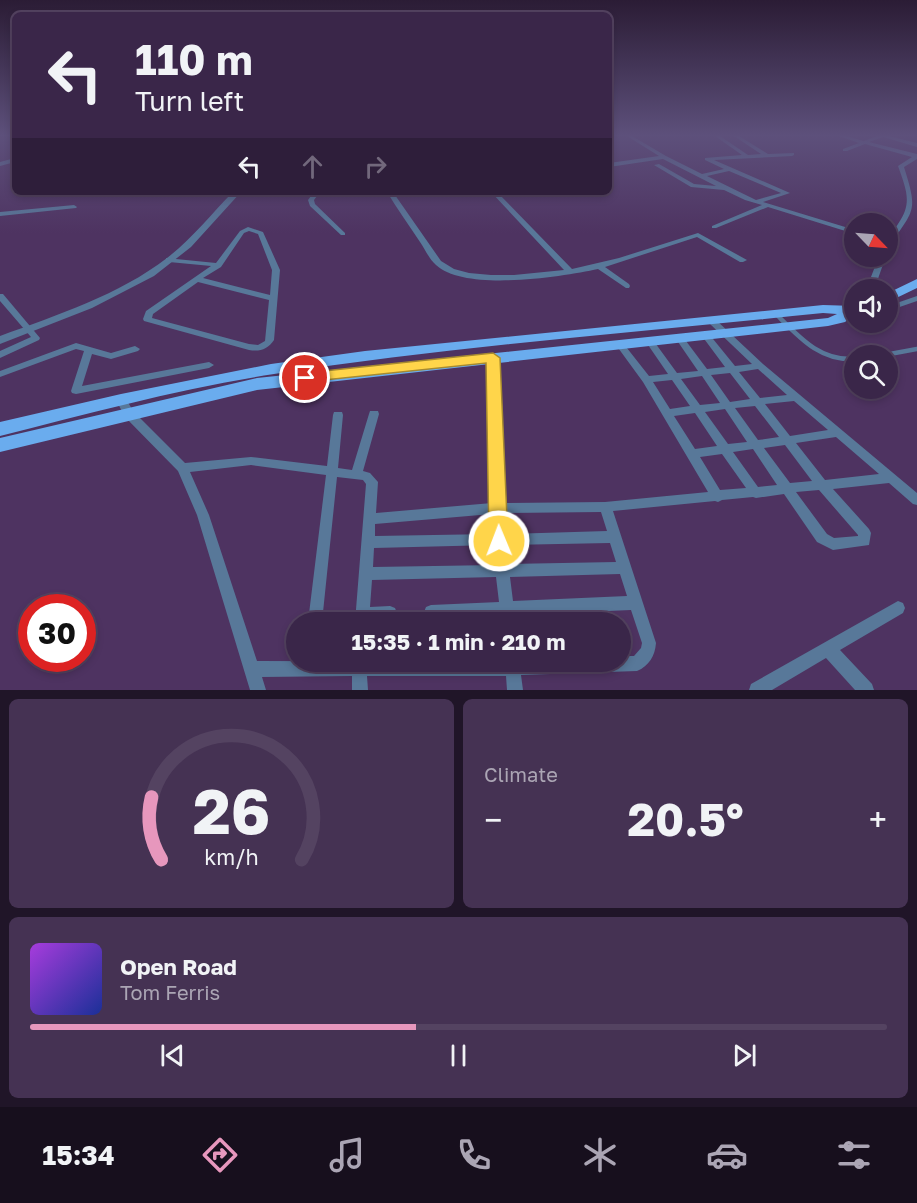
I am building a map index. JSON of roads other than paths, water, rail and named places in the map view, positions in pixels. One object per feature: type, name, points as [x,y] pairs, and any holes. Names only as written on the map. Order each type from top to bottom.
[{"type":"main road","points":[[898,293],[917,283]]},
{"type":"main road","points":[[0,429],[257,384],[680,339],[710,329],[777,315],[823,309],[844,310]]},
{"type":"main road","points":[[0,445],[232,376],[355,358],[710,329],[726,333],[840,319],[844,316]]},
{"type":"street","points":[[662,168],[693,186],[725,188]]},
{"type":"street","points":[[686,168],[766,206],[844,229]]},
{"type":"street","points":[[898,229],[912,210],[912,196],[902,168]]},
{"type":"street","points":[[701,176],[729,169],[787,193],[756,202]]},
{"type":"street","points":[[0,340],[149,275],[170,261],[234,195]]},
{"type":"street","points":[[315,195],[311,200],[312,205],[343,234]]},
{"type":"street","points":[[391,195],[438,263],[451,272],[508,277],[599,267],[698,235],[743,260]]},
{"type":"street","points":[[497,195],[569,271]]},
{"type":"street","points":[[714,227],[766,206]]},
{"type":"street","points":[[0,214],[74,207]]},
{"type":"street","points":[[254,229],[261,233],[276,270],[270,340],[258,349],[147,319],[149,313],[197,279],[218,265],[242,232],[254,229]]},
{"type":"street","points":[[170,261],[218,265]]},
{"type":"street","points":[[599,267],[626,286]]},
{"type":"street","points":[[197,279],[273,298]]},
{"type":"street","points":[[0,296],[30,328],[36,338],[0,354]]},
{"type":"street","points":[[898,305],[917,298]]},
{"type":"street","points":[[680,339],[702,373],[826,541],[834,544],[864,541],[865,533],[823,486],[731,369],[710,329]]},
{"type":"street","points":[[726,333],[796,398],[917,500]]},
{"type":"street","points":[[650,342],[696,411],[756,493]]},
{"type":"street","points":[[620,345],[647,380],[718,497]]},
{"type":"street","points":[[0,374],[75,346],[111,356],[135,348]]},
{"type":"street","points":[[89,350],[75,391],[209,365]]},
{"type":"street","points":[[493,358],[499,541],[507,612]]},
{"type":"street","points":[[647,380],[760,366]]},
{"type":"street","points":[[667,413],[796,398]]},
{"type":"street","points":[[125,407],[183,468],[203,515],[258,690]]},
{"type":"street","points":[[357,473],[374,414]]},
{"type":"street","points":[[316,612],[338,415]]},
{"type":"street","points":[[691,454],[838,433]]},
{"type":"street","points":[[183,468],[251,461],[357,473],[372,482],[363,612]]},
{"type":"street","points":[[371,519],[498,507],[605,507],[891,478]]},
{"type":"street","points":[[605,507],[634,603],[649,642],[648,651],[637,663],[631,663]]},
{"type":"street","points":[[369,542],[615,537]]},
{"type":"street","points":[[366,574],[624,568]]},
{"type":"street","points":[[546,612],[634,603]]},
{"type":"street","points":[[756,690],[829,650],[898,608]]},
{"type":"street","points":[[829,650],[866,690]]},
{"type":"street","points":[[252,669],[286,667]]},
{"type":"street","points":[[359,672],[360,690]]},
{"type":"street","points":[[513,672],[515,690]]},
{"type":"lane","points":[[777,315],[821,356],[844,361]]},
{"type":"lane","points":[[898,352],[917,349]]}]
